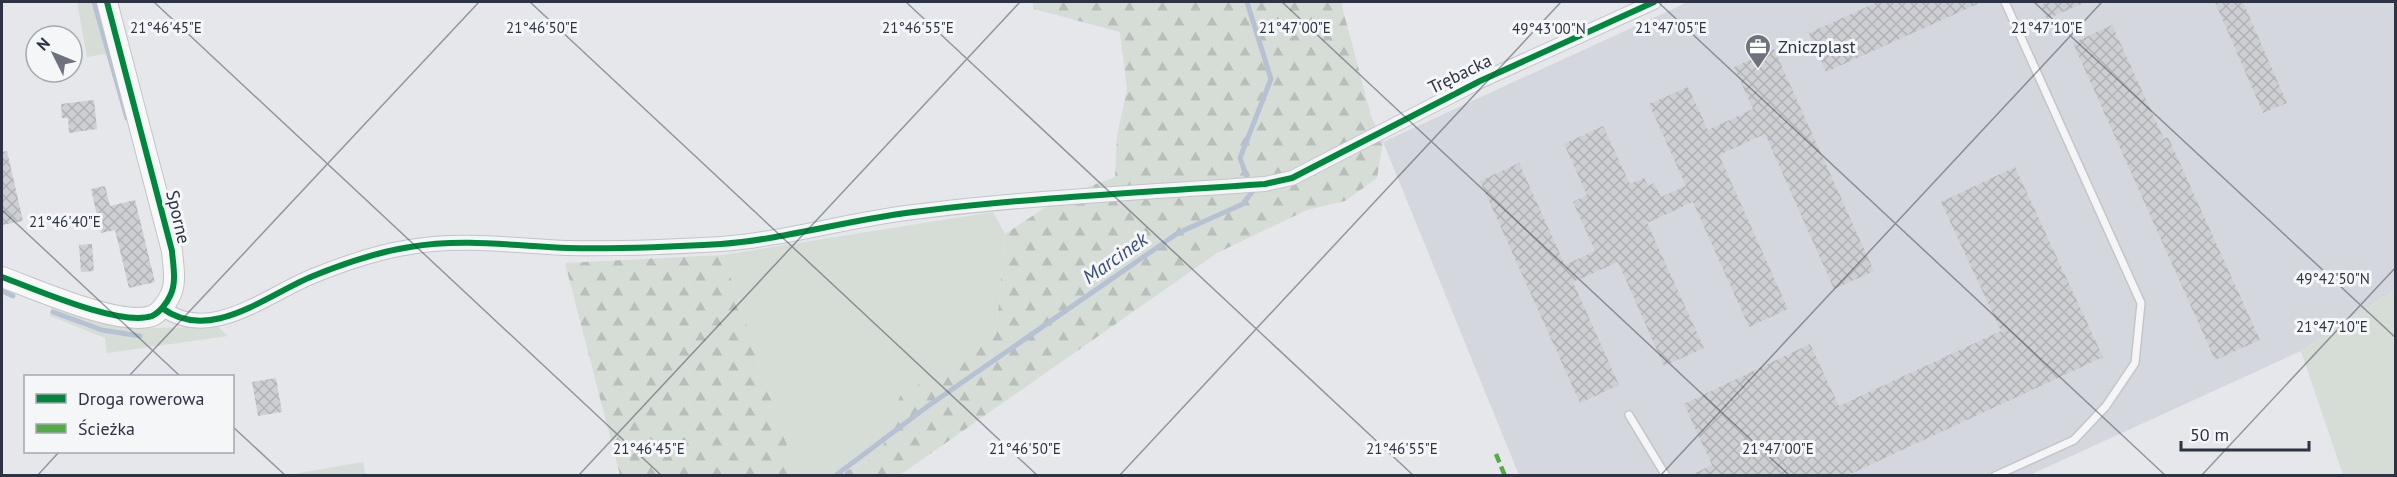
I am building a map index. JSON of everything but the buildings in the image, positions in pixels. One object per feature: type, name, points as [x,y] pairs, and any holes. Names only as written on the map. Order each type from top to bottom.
[{"type":"street","name":"Sporne","points":[[107,2],[172,251],[174,281],[171,295],[162,308]]},
{"type":"street","name":"Trębacka","points":[[162,308],[182,320],[198,322],[229,316],[310,277],[355,260],[425,244],[572,248],[738,243],[919,211],[1044,198],[1265,184],[1292,178],[1480,81],[1654,2]]},
{"type":"street","points":[[2,277],[122,318],[153,315],[162,308]]},
{"type":"lane","points":[[1995,476],[2074,440],[2106,406],[2135,363],[2141,303],[2005,2]]},
{"type":"lane","points":[[1629,415],[1666,476]]},
{"type":"shaded area","points":[[1688,2],[2395,2],[2395,290],[2301,351],[2030,475],[1519,475],[1383,142]]},
{"type":"green space","points":[[77,2],[97,2],[113,56],[103,54],[87,57],[84,24],[81,24]]},
{"type":"green space","points":[[1033,2],[1341,2],[1371,116],[1383,142],[1377,178],[1345,201],[1307,210],[1217,253],[900,475],[835,476],[880,455],[900,396],[993,339],[999,304],[1005,234],[1061,197],[1115,177],[1117,136],[1127,89],[1120,32],[1034,9]]},
{"type":"green space","points":[[993,212],[1005,234],[999,304],[993,339],[901,396],[880,455],[835,475],[797,475],[723,255]]},
{"type":"green space","points":[[723,255],[797,475],[620,475],[565,263]]},
{"type":"green space","points":[[2395,290],[2395,475],[2343,475],[2301,351]]},
{"type":"green space","points":[[52,305],[81,317],[144,328],[218,327],[228,336],[107,353],[105,338],[50,316]]},
{"type":"green space","points":[[363,462],[366,475],[287,475]]},
{"type":"waterway","points":[[94,2],[127,118]]},
{"type":"waterway","name":"Marcinek","points":[[835,476],[928,406],[1178,233],[1243,204],[1252,192],[1240,158],[1271,79],[1247,2]]},
{"type":"waterway","points":[[2,291],[13,296]]},
{"type":"waterway","points":[[53,312],[102,330],[140,336]]},
{"type":"marked path","points":[[1496,454],[1505,476]]},
{"type":"cycle path","points":[[2,277],[99,312],[138,318],[157,313],[167,302],[172,291],[174,274],[172,251],[107,2]]},
{"type":"cycle path","points":[[162,308],[180,318],[200,321],[219,318],[258,304],[313,276],[349,262],[385,252],[430,244],[489,243],[568,248],[721,244],[771,238],[871,218],[965,206],[1265,184],[1292,178],[1480,81],[1654,2]]},
{"type":"place","name":"Zniczplast","points":[[1758,70]]}]
